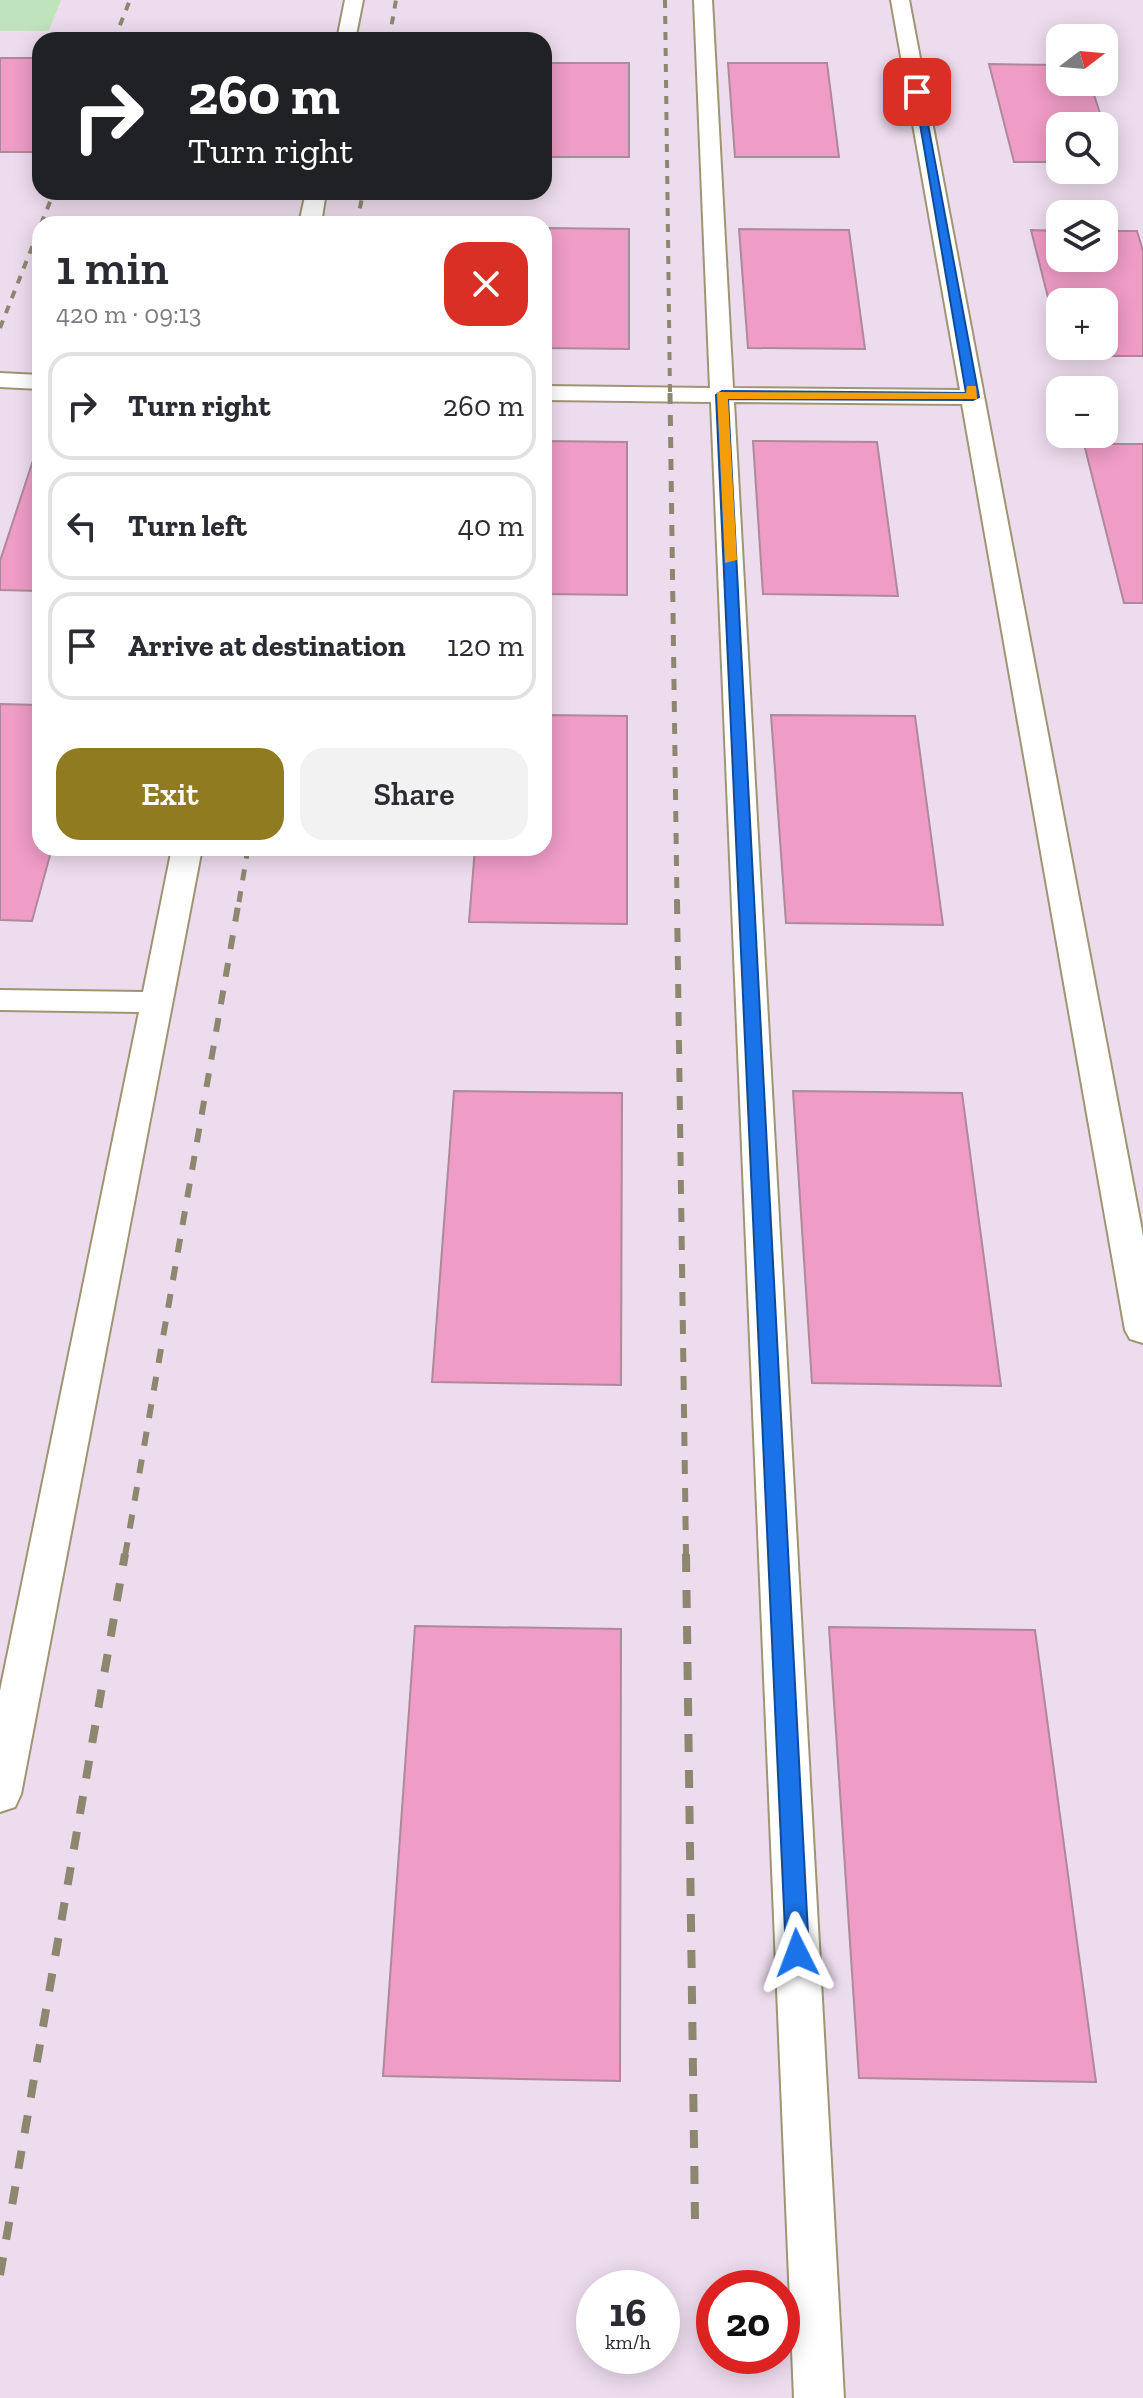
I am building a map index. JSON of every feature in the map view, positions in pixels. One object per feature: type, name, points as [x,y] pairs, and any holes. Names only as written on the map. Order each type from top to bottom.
[{"type":"lane","points":[[348,32],[354,0]]},
{"type":"lane","points":[[703,0],[819,2398]]},
{"type":"lane","points":[[900,0],[1143,1330]]},
{"type":"lane","points":[[0,380],[32,382]]},
{"type":"lane","points":[[552,393],[973,397]]},
{"type":"lane","points":[[0,1794],[185,856]]},
{"type":"lane","points":[[0,1000],[156,1002]]},
{"type":"shaded area","points":[[0,0],[1143,0],[1143,2398],[0,2398]]},
{"type":"green space","points":[[0,0],[61,0],[49,30],[0,31]]},
{"type":"building","points":[[0,58],[32,58],[32,152],[0,152]]},
{"type":"building","points":[[552,63],[629,63],[629,157],[552,157]]},
{"type":"building","points":[[728,63],[827,63],[839,157],[735,157]]},
{"type":"building","points":[[989,64],[1046,65],[1046,96],[1094,96],[1100,112],[1046,112],[1046,162],[1014,162]]},
{"type":"building","points":[[552,228],[629,229],[629,349],[552,348]]},
{"type":"building","points":[[739,229],[849,230],[865,349],[748,348]]},
{"type":"building","points":[[1031,230],[1046,231],[1046,272],[1118,272],[1118,231],[1137,231],[1143,251],[1143,356],[1118,356],[1118,288],[1046,289]]},
{"type":"building","points":[[552,441],[627,442],[627,595],[552,594]]},
{"type":"building","points":[[753,441],[877,442],[898,596],[763,594]]},
{"type":"building","points":[[1143,444],[1143,603],[1124,603],[1085,448]]},
{"type":"building","points":[[32,463],[32,591],[0,590],[0,561]]},
{"type":"building","points":[[0,704],[32,705],[32,856],[50,856],[32,921],[0,920]]},
{"type":"building","points":[[552,715],[627,716],[627,924],[469,922],[474,856],[552,856]]},
{"type":"building","points":[[771,715],[915,716],[943,925],[786,923]]},
{"type":"building","points":[[454,1091],[622,1093],[621,1385],[432,1382]]},
{"type":"building","points":[[793,1091],[962,1093],[1001,1386],[812,1383]]},
{"type":"building","points":[[415,1626],[621,1629],[620,2081],[383,2076]]},
{"type":"building","points":[[829,1627],[1035,1630],[1096,2082],[859,2078]]},
{"type":"railway","points":[[117,32],[130,0]]},
{"type":"railway","points":[[390,32],[396,0]]},
{"type":"railway","points":[[665,0],[670,395]]},
{"type":"railway","points":[[44,216],[51,200]]},
{"type":"railway","points":[[358,216],[362,200]]},
{"type":"railway","points":[[0,328],[32,247]]},
{"type":"railway","points":[[670,393],[677,902]]},
{"type":"railway","points":[[239,902],[247,856]]},
{"type":"railway","points":[[125,1556],[239,900]]},
{"type":"railway","points":[[677,900],[686,1556]]},
{"type":"railway","points":[[0,2275],[125,1554]]},
{"type":"railway","points":[[686,1554],[695,2219]]},
{"type":"slow traffic","points":[[730,560],[722,395],[973,397],[972,389]]},
{"type":"route","points":[[797,1953],[722,395],[973,397],[917,92]]}]
